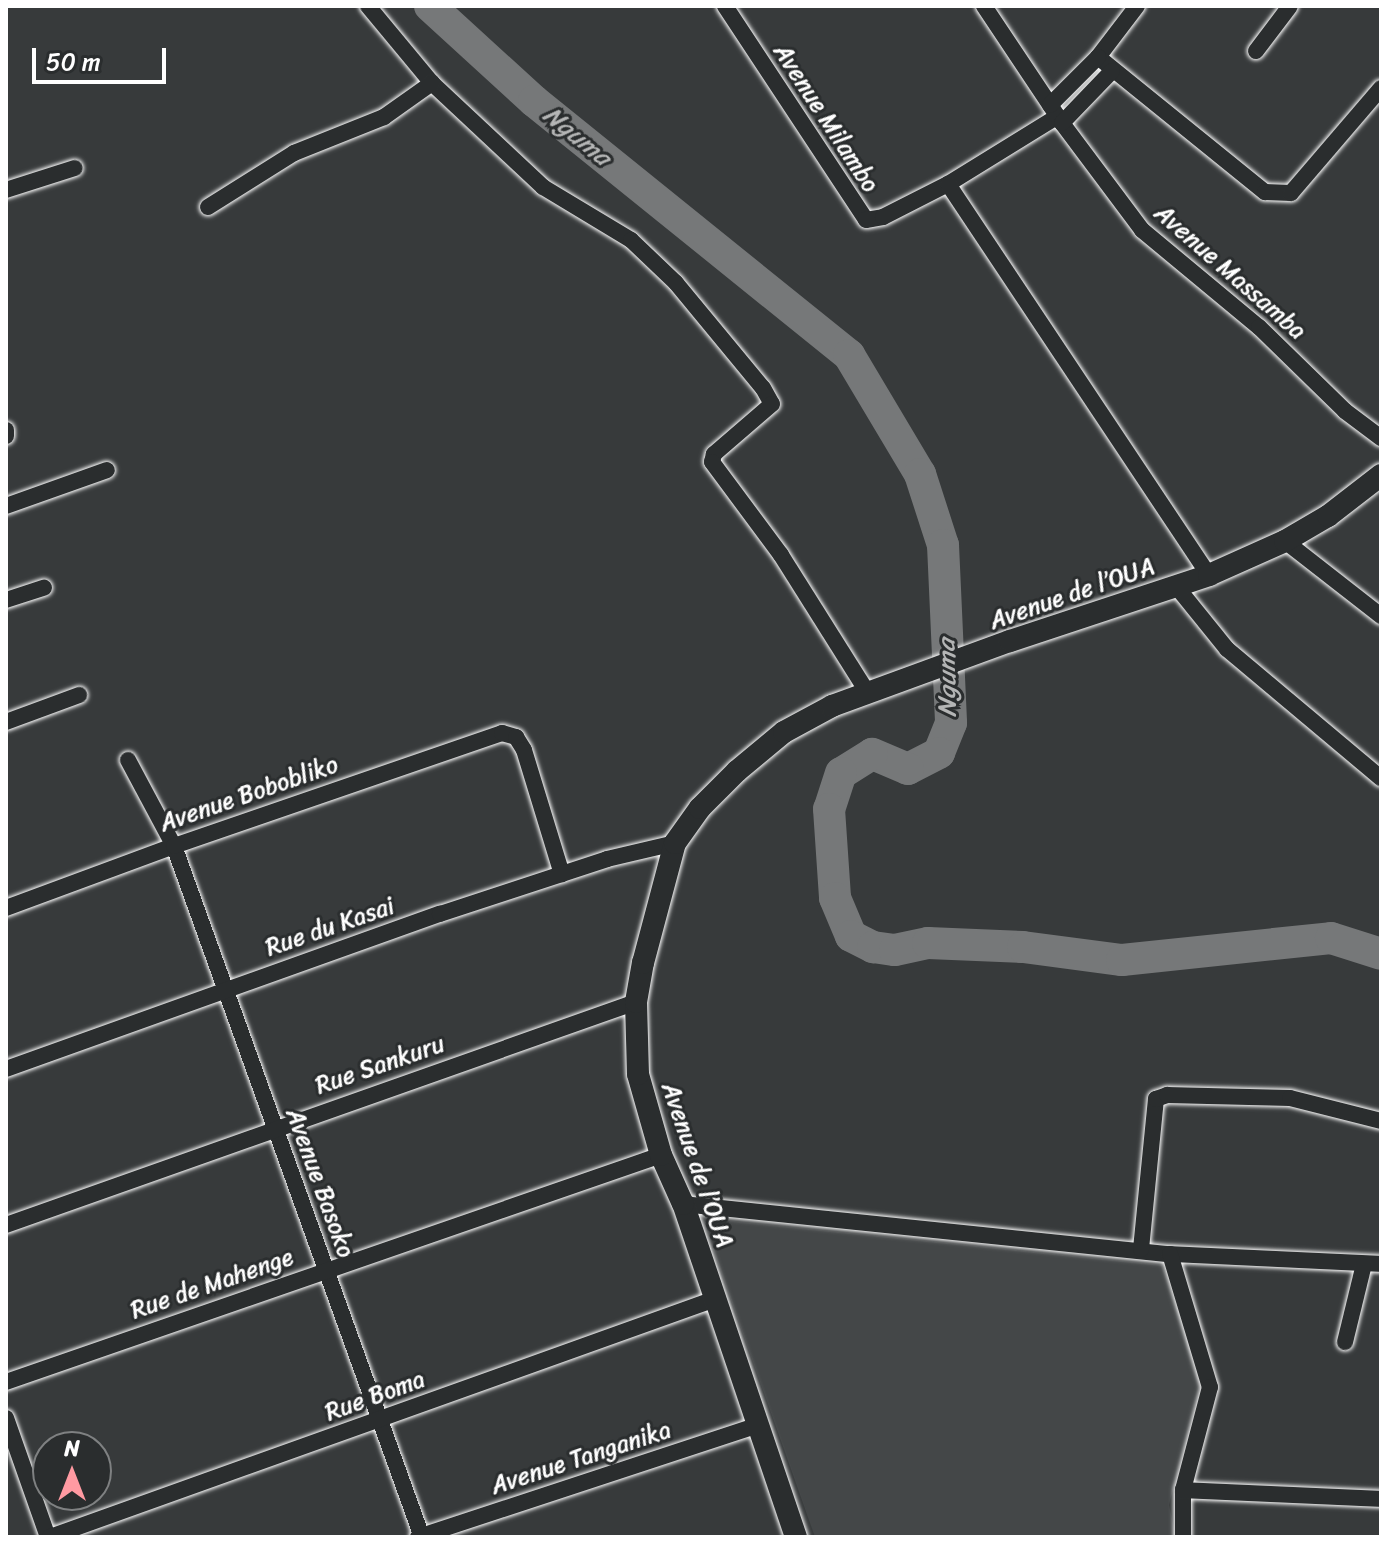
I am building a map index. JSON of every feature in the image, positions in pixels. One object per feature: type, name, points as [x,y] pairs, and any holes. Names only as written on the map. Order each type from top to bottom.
[{"type":"main road","name":"Avenue de l’OUA","points":[[796,1537],[683,1204],[661,1155],[638,1074],[636,1002],[643,963],[675,843],[709,798],[784,732],[832,706],[1209,575],[1285,541],[1347,503],[1381,475]]},
{"type":"street","points":[[368,6],[432,83],[543,187],[631,240],[676,283],[763,388],[772,404],[714,454],[712,462],[781,555],[868,693]]},
{"type":"street","name":"Avenue Milambo","points":[[725,6],[861,216],[874,221],[948,184]]},
{"type":"street","name":"Avenue Massamba","points":[[984,6],[1057,115],[1142,230],[1259,327],[1345,411],[1381,438]]},
{"type":"street","points":[[1057,115],[1137,6]]},
{"type":"street","points":[[1256,51],[1290,6]]},
{"type":"street","points":[[1098,57],[1265,192],[1281,196],[1291,193],[1381,88]]},
{"type":"street","points":[[1112,71],[1057,115],[948,184],[1209,575]]},
{"type":"street","points":[[208,207],[294,153],[384,117],[432,83]]},
{"type":"street","points":[[6,190],[75,168]]},
{"type":"street","points":[[6,506],[107,470]]},
{"type":"street","points":[[1285,541],[1381,616]]},
{"type":"street","points":[[1176,586],[1227,649],[1381,778]]},
{"type":"street","points":[[6,600],[44,588]]},
{"type":"street","points":[[6,722],[79,695]]},
{"type":"street","name":"Avenue Bobobliko","points":[[6,908],[495,734],[516,737],[524,750],[562,874]]},
{"type":"street","name":"Avenue Basoko","points":[[128,760],[174,846],[420,1537]]},
{"type":"street","name":"Rue du Kasai","points":[[6,1069],[562,874],[607,859],[675,843]]},
{"type":"street","name":"Rue Sankuru","points":[[6,1225],[275,1127],[636,1002]]},
{"type":"street","points":[[1141,1249],[1156,1099],[1167,1095],[1290,1098],[1381,1121]]},
{"type":"street","name":"Rue de Mahenge","points":[[6,1382],[661,1155]]},
{"type":"street","points":[[683,1204],[1170,1254],[1373,1264],[1345,1342]]},
{"type":"street","points":[[1170,1254],[1210,1387],[1183,1490],[1183,1537]]},
{"type":"street","name":"Rue Boma","points":[[49,1537],[715,1299]]},
{"type":"street","points":[[6,1418],[49,1537]]},
{"type":"street","name":"Avenue Tanganika","points":[[420,1537],[758,1425]]},
{"type":"street","points":[[1183,1490],[1381,1499]]},
{"type":"shaded area","points":[[730,1221],[1162,1265],[1202,1378],[1169,1505],[1176,1537],[815,1537],[713,1249]]},
{"type":"waterway","name":"Nguma","points":[[430,6],[534,101],[849,355],[920,474],[943,545],[951,723],[939,753],[908,769],[872,754],[841,773],[829,809],[835,898],[851,936],[873,947],[895,950],[928,943],[1023,947],[1122,960],[1331,938],[1381,954]]}]
